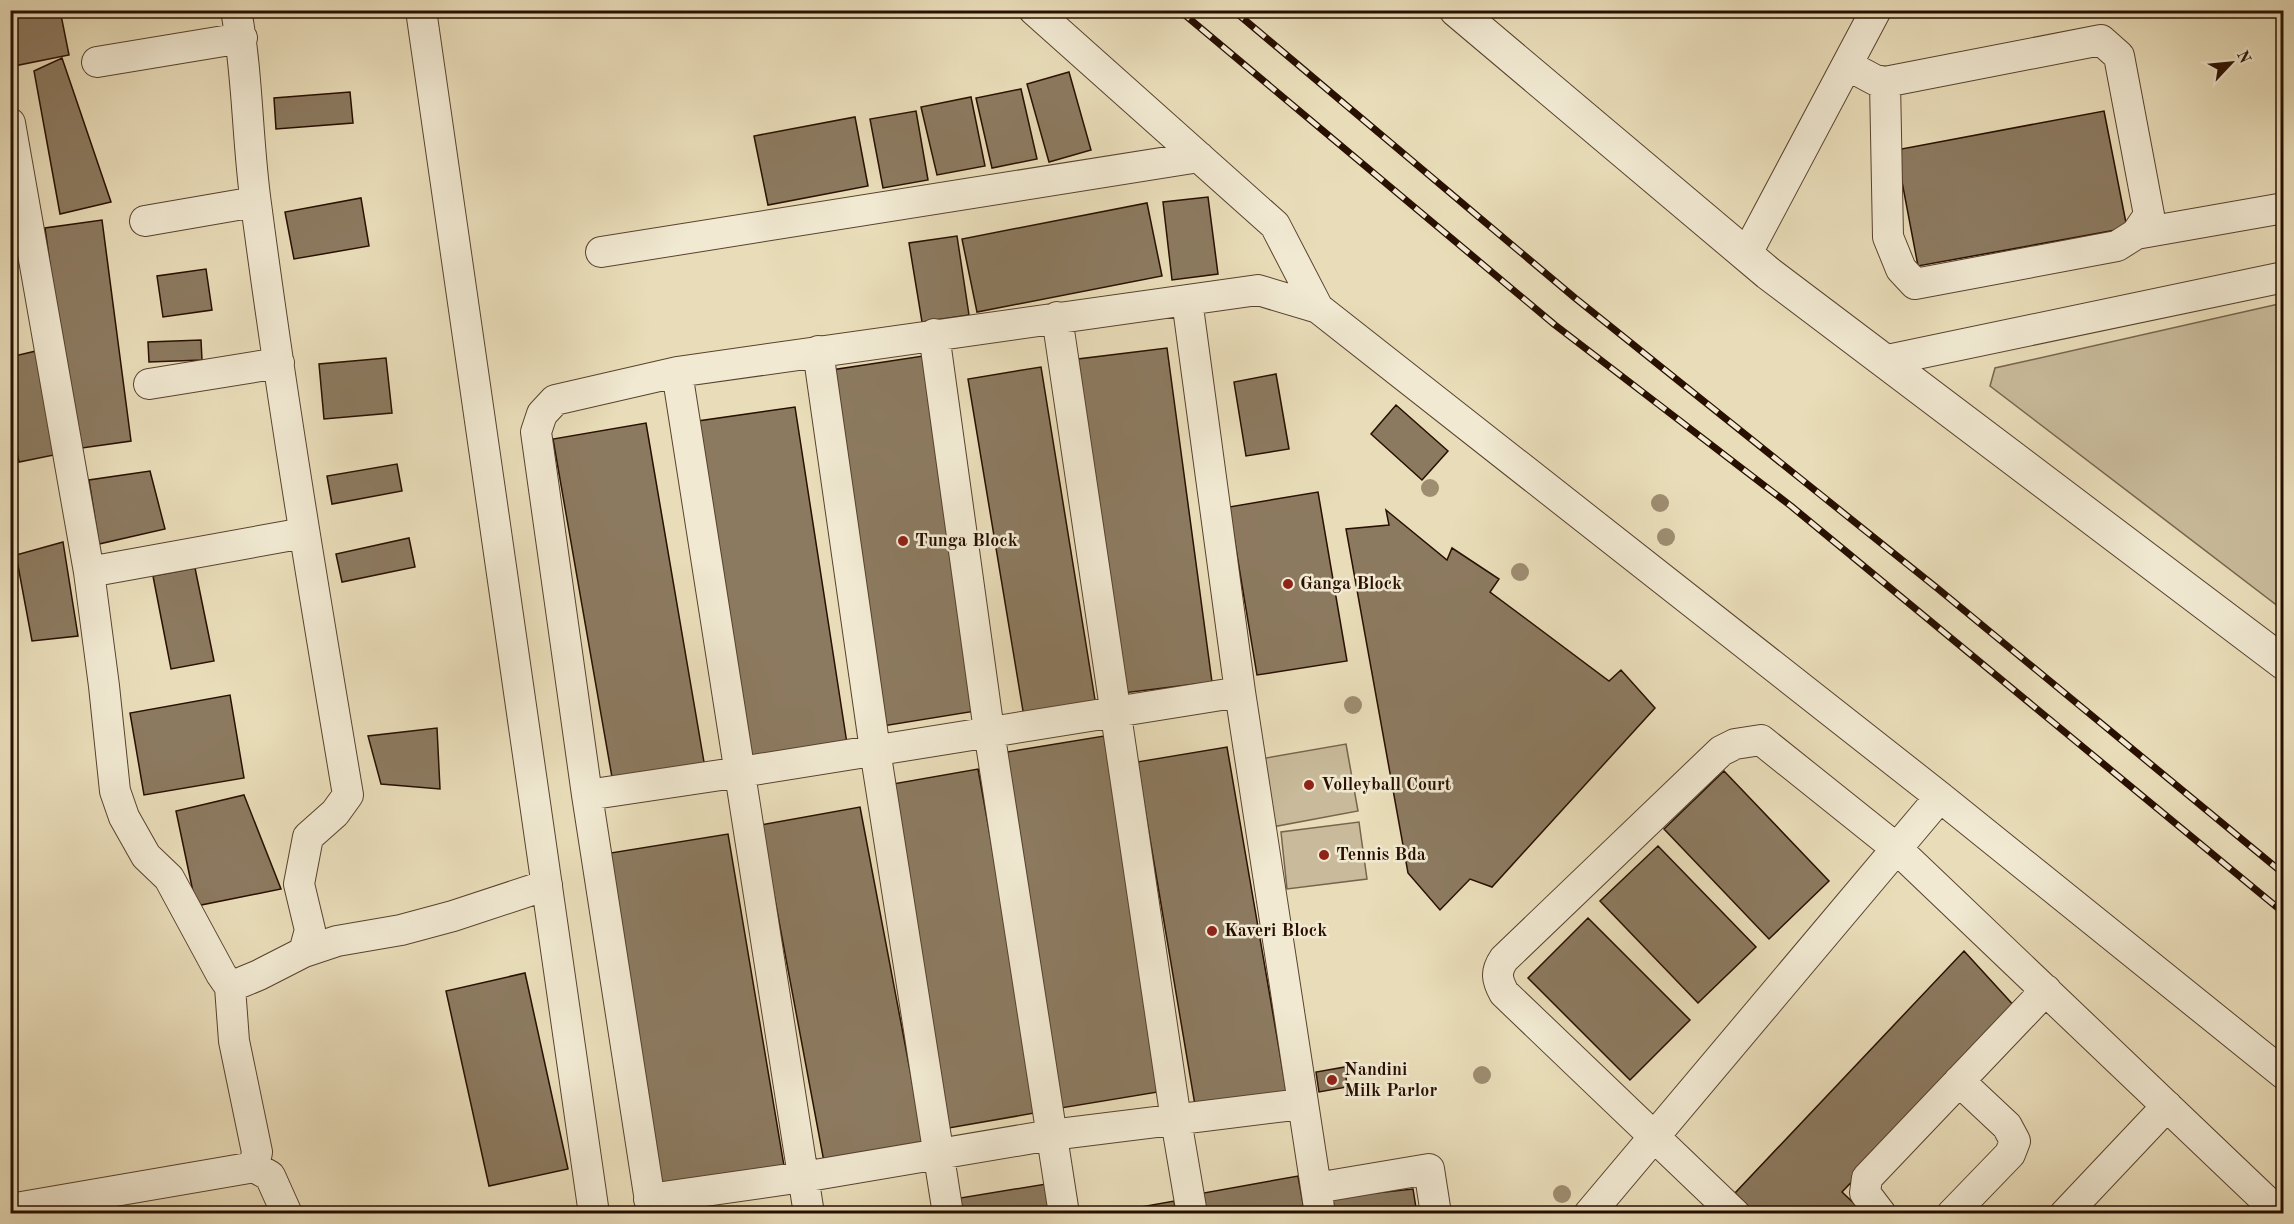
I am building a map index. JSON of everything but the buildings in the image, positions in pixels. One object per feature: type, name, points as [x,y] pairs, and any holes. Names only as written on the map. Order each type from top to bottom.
[{"type":"street","points":[[421,10],[594,1214]]},
{"type":"street","points":[[1034,10],[1275,225],[1318,308]]},
{"type":"street","points":[[1456,10],[1746,255],[2283,663]]},
{"type":"street","points":[[1746,255],[1876,10]]},
{"type":"street","points":[[97,62],[239,24],[255,202],[304,533],[348,795],[335,813],[308,837],[299,884],[310,930],[304,952]]},
{"type":"street","points":[[1847,65],[1875,80],[1885,82],[2101,40],[2119,56],[2149,215],[2136,234]]},
{"type":"street","points":[[1885,82],[1888,237],[1901,269],[1915,284],[2117,246],[2136,234],[2283,208]]},
{"type":"street","points":[[10,123],[89,572],[115,791],[124,817],[146,856],[169,878],[230,987],[234,1041],[257,1152],[254,1167]]},
{"type":"street","points":[[601,252],[1199,157]]},
{"type":"street","points":[[145,221],[255,202]]},
{"type":"street","points":[[1883,361],[2283,277]]},
{"type":"street","points":[[1302,1104],[1051,1135],[803,1177],[651,1206],[587,795],[536,432],[542,414],[555,400],[678,372],[1057,317],[1258,290],[1318,308],[1940,797],[2283,1074]]},
{"type":"street","points":[[1187,300],[1240,692],[1318,1201],[1429,1169],[1436,1214]]},
{"type":"street","points":[[1057,317],[1176,1120],[1192,1214]]},
{"type":"street","points":[[934,334],[989,731],[1064,1214]]},
{"type":"street","points":[[818,351],[875,750],[948,1214]]},
{"type":"street","points":[[148,384],[279,363]]},
{"type":"street","points":[[678,372],[808,1214]]},
{"type":"street","points":[[89,572],[304,533]]},
{"type":"street","points":[[587,795],[1240,692]]},
{"type":"street","points":[[1736,1214],[1504,993],[1497,980],[1498,968],[1504,959],[1721,751],[1735,744],[1761,740],[1896,848],[2280,1214]]},
{"type":"street","points":[[1589,1214],[1940,797]]},
{"type":"street","points":[[230,987],[304,952],[337,940],[400,930],[453,916],[547,885]]},
{"type":"street","points":[[1881,1214],[1865,1193],[1867,1178],[2046,990]]},
{"type":"street","points":[[1952,1214],[2010,1154],[2015,1141],[2007,1126],[1959,1082]]},
{"type":"street","points":[[2065,1214],[2167,1106]]},
{"type":"street","points":[[10,1209],[254,1167],[270,1176],[287,1214]]},
{"type":"shaded area","points":[[2284,303],[2283,610],[1990,386],[1995,368]]},
{"type":"shaded area","name":"Volleyball Court","points":[[1346,744],[1358,811],[1272,827],[1260,759]]},
{"type":"shaded area","name":"Tennis Bda","points":[[1359,822],[1367,879],[1287,889],[1281,832]]},
{"type":"railway","points":[[1179,10],[1555,325],[1791,506],[2284,913]]},
{"type":"railway","points":[[1233,10],[1575,298],[1937,588],[2284,874]]},
{"type":"place","name":"Tunga Block","points":[[903,541]]},
{"type":"place","name":"Ganga Block","points":[[1288,584]]},
{"type":"place","name":"Volleyball Court","points":[[1309,785]]},
{"type":"place","name":"Tennis Bda","points":[[1324,855]]},
{"type":"place","name":"Kaveri Block","points":[[1212,931]]},
{"type":"place","name":"Nandini Milk Parlor","points":[[1332,1080]]}]
